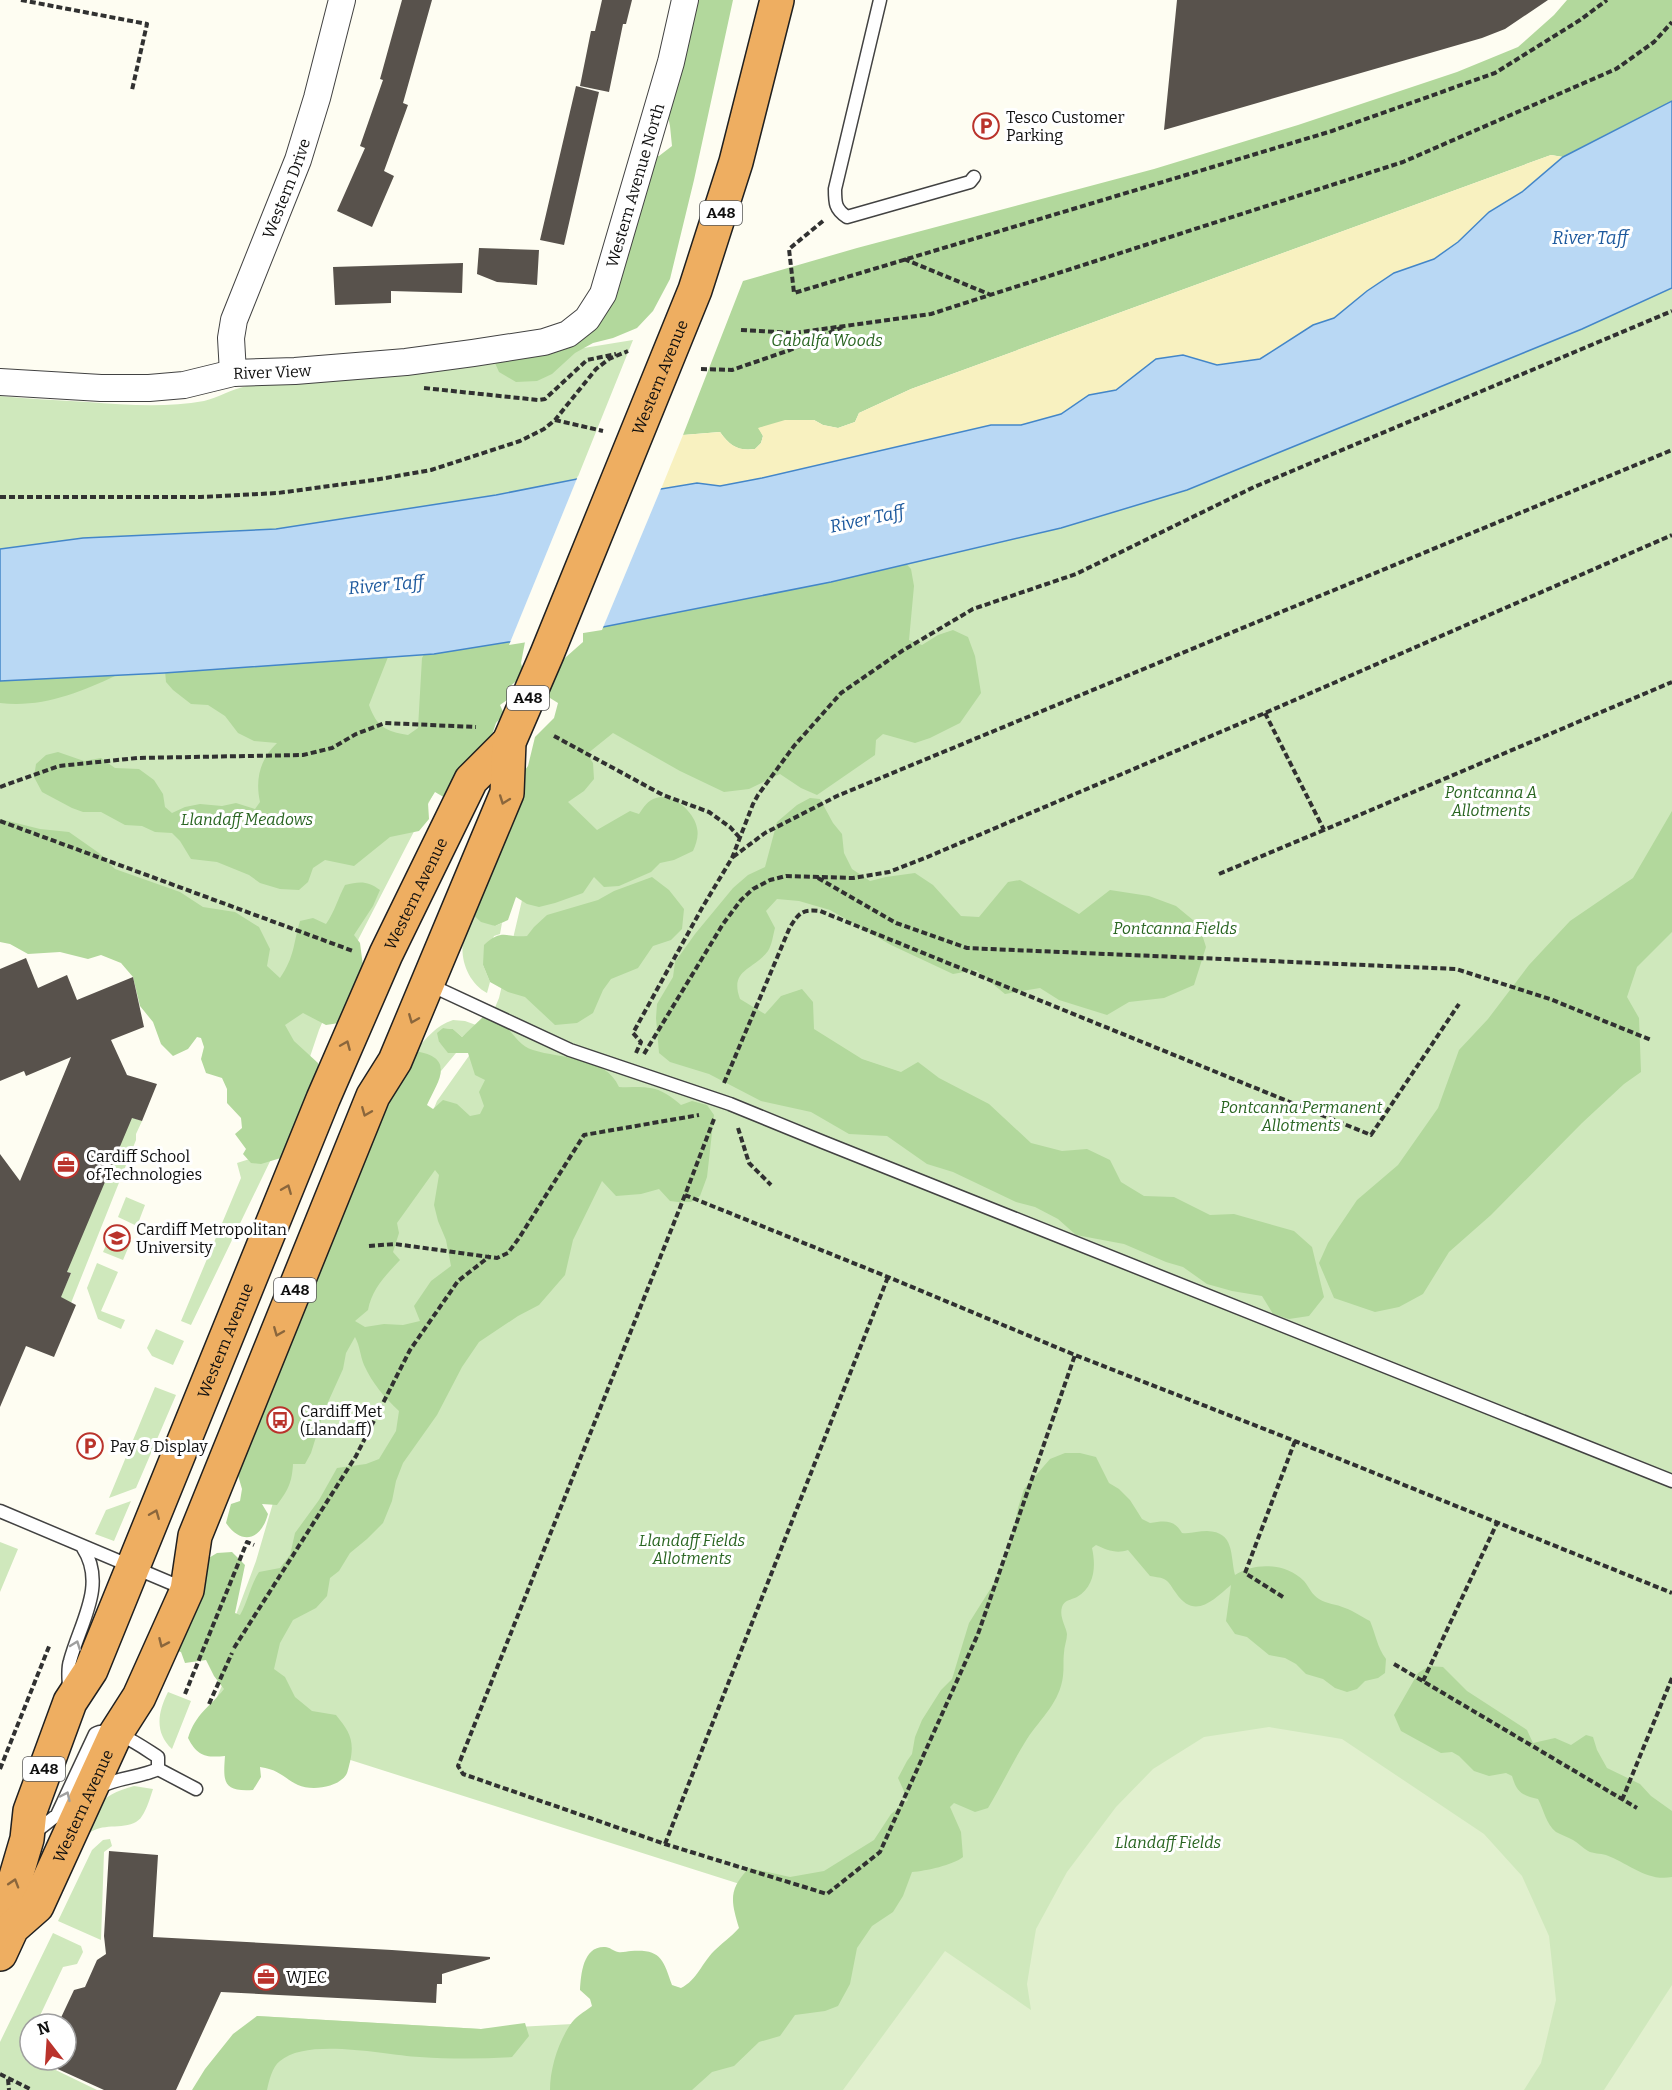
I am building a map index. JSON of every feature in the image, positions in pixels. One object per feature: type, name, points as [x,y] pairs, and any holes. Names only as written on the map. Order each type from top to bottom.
[{"type":"highway","name":"Western Avenue","points":[[6,1941],[9,1900],[27,1839],[30,1811],[43,1770],[70,1702],[91,1670],[134,1569],[323,1099],[386,954],[471,780],[509,742],[548,654],[644,420],[718,224],[777,0]]},
{"type":"highway","name":"Western Avenue","points":[[6,1941],[37,1906],[116,1733],[139,1697],[187,1590],[195,1536],[373,1096],[395,1061],[507,793],[509,742]]},
{"type":"street","name":"Western Drive","points":[[233,373],[231,338],[234,320],[298,160],[317,98],[342,0]]},
{"type":"street","name":"Western Avenue North","points":[[544,342],[568,334],[587,320],[603,294],[671,62],[685,0]]},
{"type":"street","name":"River View","points":[[0,382],[101,388],[149,388],[184,385],[233,373],[406,362],[544,342]]},
{"type":"lane","points":[[880,0],[834,189],[835,204],[839,211],[848,217],[970,182],[974,177]]},
{"type":"lane","points":[[427,984],[553,1043],[775,1121],[1672,1481]]},
{"type":"lane","points":[[0,1511],[187,1590]]},
{"type":"lane","points":[[70,1702],[69,1663],[84,1623],[93,1589],[92,1564],[83,1547]]},
{"type":"lane","points":[[27,1839],[57,1815],[95,1734],[107,1730],[116,1733],[158,1756],[158,1769]]},
{"type":"lane","points":[[158,1769],[196,1789]]},
{"type":"lane","points":[[88,1795],[113,1781],[146,1775],[158,1769]]},
{"type":"path","points":[[21,0],[147,24],[132,90]]},
{"type":"path","points":[[839,211],[809,231],[789,249],[794,293],[1332,131],[1495,73],[1552,38],[1607,0]]},
{"type":"path","points":[[741,330],[794,333],[931,314],[1402,162],[1617,69],[1654,42],[1672,22]]},
{"type":"path","points":[[903,259],[992,295]]},
{"type":"path","points":[[632,1072],[641,1042],[633,1033],[732,858],[758,795],[794,746],[841,693],[902,651],[973,609],[1076,574],[1254,487],[1672,310]]},
{"type":"path","points":[[701,369],[732,370],[790,350],[851,324]]},
{"type":"path","points":[[0,497],[201,498],[278,493],[431,470],[520,441],[544,429],[555,420],[596,369],[609,359],[628,351],[586,360],[545,399],[420,387]]},
{"type":"path","points":[[555,420],[603,431]]},
{"type":"path","points":[[732,858],[765,832],[837,796],[1672,450]]},
{"type":"path","points":[[632,1072],[723,924],[741,900],[753,889],[770,880],[786,876],[853,878],[898,868],[1265,713],[1672,535]]},
{"type":"path","points":[[1219,874],[1672,682]]},
{"type":"path","points":[[1265,713],[1324,830]]},
{"type":"path","points":[[0,787],[59,766],[137,758],[303,755],[332,748],[356,734],[385,723],[476,727]]},
{"type":"path","points":[[554,736],[663,795],[709,812],[730,827],[740,838]]},
{"type":"path","points":[[0,821],[360,953]]},
{"type":"path","points":[[818,878],[896,923],[967,948],[1456,969],[1550,999],[1651,1040]]},
{"type":"path","points":[[1075,1355],[978,1634],[879,1852],[827,1894],[665,1844],[463,1774],[458,1766],[702,1155],[722,1089],[790,927],[799,914],[810,910],[820,911],[1371,1135],[1459,1004]]},
{"type":"path","points":[[369,1246],[395,1244],[497,1258],[508,1253],[584,1135],[704,1115]]},
{"type":"path","points":[[735,1123],[749,1163],[771,1185]]},
{"type":"path","points":[[685,1195],[888,1276],[1075,1355],[1672,1593]]},
{"type":"path","points":[[209,1704],[233,1650],[356,1456],[410,1350],[458,1281],[490,1256]]},
{"type":"path","points":[[665,1844],[888,1276]]},
{"type":"path","points":[[1283,1596],[1245,1572],[1295,1441]]},
{"type":"path","points":[[1423,1681],[1497,1523]]},
{"type":"path","points":[[184,1694],[247,1542],[254,1545]]},
{"type":"path","points":[[0,1769],[50,1644]]},
{"type":"path","points":[[1394,1664],[1637,1808]]},
{"type":"path","points":[[1622,1800],[1672,1678]]},
{"type":"path","points":[[0,2074],[32,2090]]},
{"type":"path","points":[[8,2078],[9,2090]]},
{"type":"green space","points":[[690,0],[733,0],[670,279],[653,311],[637,328],[593,343],[575,353],[552,374],[537,381],[516,382],[499,372],[491,354],[563,325],[582,310],[603,247],[639,157],[659,156],[672,146],[664,98]]},
{"type":"green space","name":"Gabalfa Woods","points":[[1567,0],[1672,0],[1672,101],[1563,157],[1551,155],[911,389],[859,413],[855,422],[838,428],[823,425],[814,420],[759,428],[763,436],[761,443],[755,449],[734,446],[720,432],[683,435],[743,281],[857,248],[1154,169],[1298,125],[1457,72],[1518,47],[1554,15]]},
{"type":"green space","points":[[1672,288],[1672,2090],[221,2090],[257,2016],[481,2029],[758,2014],[746,1886],[272,1735],[211,1711],[240,1644],[227,1639],[256,1561],[275,1496],[437,1101],[483,1036],[499,998],[557,751],[831,582],[1061,528],[1187,490],[1582,329]]},
{"type":"green space","points":[[633,340],[577,479],[496,495],[276,529],[83,538],[0,549],[0,396],[131,405],[175,405],[204,401],[247,386],[397,374],[491,363]]},
{"type":"green space","points":[[900,557],[911,569],[914,586],[909,640],[922,645],[938,635],[953,630],[968,637],[975,656],[981,693],[960,723],[915,743],[883,734],[876,740],[875,755],[817,795],[801,788],[780,774],[749,789],[724,792],[680,771],[613,733],[587,754],[593,763],[594,779],[584,791],[568,802],[597,830],[630,811],[639,814],[653,799],[669,798],[688,810],[695,822],[698,831],[693,851],[674,860],[660,863],[651,872],[619,886],[604,887],[594,877],[583,893],[555,903],[539,907],[527,904],[516,897],[508,920],[495,926],[481,922],[471,913],[513,785],[528,766],[535,737],[554,718],[558,703],[542,689],[549,672],[583,642],[583,620]]},
{"type":"green space","points":[[525,631],[521,663],[523,671],[519,679],[509,687],[507,700],[500,705],[504,714],[496,723],[488,747],[452,802],[435,792],[428,803],[429,819],[419,831],[390,837],[354,866],[325,860],[313,868],[308,882],[299,890],[280,889],[260,883],[249,875],[217,862],[191,859],[172,833],[155,832],[142,826],[125,825],[101,812],[83,812],[72,808],[42,792],[34,777],[36,764],[46,755],[58,752],[84,761],[101,758],[115,768],[139,769],[154,780],[163,794],[165,807],[172,813],[200,804],[222,806],[236,803],[255,809],[260,802],[258,785],[260,770],[266,756],[277,743],[254,741],[238,733],[225,716],[208,705],[191,704],[166,682],[165,671],[394,642],[369,705],[375,718],[383,727],[408,735],[418,728],[422,658],[432,640]]},
{"type":"green space","points":[[0,642],[115,676],[59,698],[30,703],[0,703]]},
{"type":"green space","name":"Llandaff Meadows","points":[[434,654],[503,659],[359,938],[319,1030],[287,1125],[236,981],[0,875],[0,681],[164,673]]},
{"type":"green space","name":"Pontcanna Fields","points":[[810,798],[820,799],[842,834],[844,853],[852,869],[870,881],[915,873],[933,885],[961,916],[979,917],[1008,882],[1020,880],[1079,914],[1110,890],[1149,896],[1176,906],[1199,925],[1206,947],[1194,985],[1164,998],[1129,1002],[1107,1015],[1059,1000],[1040,988],[1005,994],[976,970],[953,974],[891,945],[830,910],[799,901],[777,899],[766,911],[775,928],[769,949],[740,976],[737,989],[740,999],[765,1014],[781,996],[802,989],[813,1002],[814,1029],[862,1059],[901,1072],[918,1062],[939,1078],[989,1104],[1031,1143],[1062,1151],[1087,1149],[1110,1160],[1121,1182],[1144,1196],[1174,1197],[1210,1215],[1234,1214],[1294,1231],[1312,1247],[1324,1297],[1309,1316],[1289,1319],[1273,1314],[1262,1296],[1207,1284],[1183,1267],[1124,1244],[1076,1235],[1058,1219],[1035,1207],[1016,1202],[953,1172],[927,1164],[887,1136],[849,1134],[811,1112],[761,1101],[709,1074],[670,1062],[659,1053],[657,1004],[673,977],[675,962],[733,888],[748,875],[765,867],[777,822],[797,805]]},
{"type":"green space","points":[[1672,811],[1672,932],[1637,967],[1627,997],[1639,1018],[1641,1072],[1624,1084],[1582,1123],[1491,1215],[1449,1252],[1423,1294],[1399,1307],[1375,1312],[1334,1298],[1319,1263],[1328,1243],[1357,1200],[1398,1165],[1438,1108],[1459,1050],[1488,1019],[1529,965],[1570,921],[1633,878]]},
{"type":"green space","points":[[0,819],[40,829],[69,832],[99,853],[115,869],[180,892],[203,907],[235,912],[259,927],[270,949],[267,966],[280,978],[291,956],[300,921],[313,918],[326,924],[345,885],[364,883],[380,890],[373,906],[354,935],[360,943],[363,966],[339,1023],[326,1025],[303,1013],[285,1025],[294,1041],[318,1063],[320,1070],[284,1157],[261,1164],[251,1163],[243,1154],[246,1149],[235,1134],[242,1128],[241,1118],[227,1103],[227,1089],[222,1078],[206,1073],[201,1059],[204,1047],[201,1038],[197,1037],[188,1049],[173,1056],[161,1044],[153,1022],[140,1006],[133,977],[121,963],[101,955],[88,959],[60,952],[28,954],[10,944],[0,942]]},
{"type":"green space","points":[[652,877],[669,890],[684,909],[682,929],[671,940],[653,946],[638,968],[611,979],[603,990],[593,1013],[577,1023],[555,1025],[525,997],[508,992],[490,982],[483,965],[484,945],[490,940],[500,935],[527,936],[547,915],[598,900],[614,891]]},
{"type":"green space","points":[[471,913],[495,926],[502,923],[500,934],[494,936],[483,965],[490,982],[487,993],[475,983],[467,971],[463,956],[464,938]]},
{"type":"green space","points":[[484,1016],[505,1026],[528,1048],[582,1060],[604,1069],[619,1087],[658,1090],[681,1105],[692,1101],[707,1105],[714,1115],[707,1177],[700,1196],[691,1202],[670,1201],[659,1189],[641,1194],[616,1196],[602,1181],[573,1240],[565,1275],[539,1305],[479,1342],[462,1367],[437,1415],[403,1463],[383,1523],[350,1553],[339,1571],[330,1578],[327,1596],[316,1608],[293,1620],[280,1643],[274,1669],[285,1677],[295,1697],[312,1711],[336,1715],[347,1731],[352,1748],[346,1775],[337,1783],[310,1788],[298,1785],[272,1770],[260,1767],[261,1777],[253,1790],[236,1789],[230,1787],[225,1779],[225,1756],[207,1756],[195,1749],[188,1738],[199,1717],[224,1689],[206,1660],[185,1663],[181,1652],[177,1651],[207,1559],[217,1553],[232,1552],[245,1565],[235,1613],[240,1615],[259,1572],[280,1568],[290,1555],[295,1533],[319,1500],[337,1468],[366,1464],[379,1459],[396,1431],[399,1411],[371,1378],[355,1337],[346,1353],[343,1369],[324,1411],[311,1453],[305,1464],[293,1464],[289,1486],[277,1505],[262,1504],[268,1514],[261,1530],[250,1537],[244,1537],[238,1535],[226,1523],[231,1504],[240,1501],[242,1489],[237,1472],[244,1459],[242,1445],[388,1089],[402,1082],[402,1069],[415,1051],[428,1054],[440,1065],[439,1079],[427,1105],[433,1109],[443,1100],[457,1104],[470,1116],[480,1114],[484,1106],[479,1092],[485,1080],[475,1075],[468,1053],[448,1053],[439,1042],[437,1033],[443,1028],[453,1029],[462,1037]],"holes":[[[435,1170],[439,1175],[434,1205],[446,1240],[451,1266],[431,1281],[414,1306],[420,1321],[403,1325],[384,1324],[365,1327],[355,1321],[368,1310],[376,1289],[400,1260],[393,1252],[399,1233],[397,1223]]]},
{"type":"green space","points":[[453,1020],[476,1025],[462,1037],[453,1029],[443,1028],[439,1042],[448,1052],[456,1053],[441,1071],[440,1066],[415,1051],[436,1029]]},
{"type":"green space","points":[[117,1112],[142,1121],[71,1303],[60,1298],[71,1273],[67,1272]]},
{"type":"green space","points":[[275,1151],[191,1325],[181,1321],[241,1178],[237,1163]]},
{"type":"green space","points":[[126,1197],[145,1205],[137,1226],[118,1217]]},
{"type":"green space","points":[[112,1232],[131,1241],[123,1260],[103,1252]]},
{"type":"green space","points":[[97,1263],[118,1272],[101,1311],[125,1320],[121,1329],[98,1319],[87,1288]]},
{"type":"green space","points":[[156,1329],[184,1341],[173,1365],[152,1356],[147,1348]]},
{"type":"green space","points":[[155,1387],[176,1395],[136,1488],[109,1498]]},
{"type":"green space","points":[[1065,1453],[1080,1453],[1096,1457],[1109,1483],[1130,1500],[1142,1519],[1150,1523],[1172,1523],[1182,1533],[1207,1531],[1222,1535],[1230,1546],[1235,1575],[1261,1566],[1280,1568],[1297,1575],[1319,1599],[1348,1609],[1370,1621],[1386,1659],[1385,1673],[1347,1692],[1335,1688],[1323,1679],[1306,1674],[1296,1664],[1285,1658],[1269,1655],[1247,1637],[1235,1634],[1226,1621],[1231,1585],[1204,1605],[1190,1606],[1166,1580],[1150,1576],[1128,1550],[1108,1550],[1096,1545],[1092,1548],[1094,1569],[1088,1587],[1062,1607],[1061,1614],[1067,1636],[1063,1676],[1054,1702],[1027,1739],[988,1808],[975,1812],[954,1803],[950,1807],[961,1832],[963,1857],[953,1863],[912,1872],[903,1896],[893,1912],[872,1926],[857,1948],[850,1984],[838,2006],[825,2011],[795,2015],[780,2036],[759,2042],[734,2066],[712,2072],[692,2090],[550,2090],[553,2065],[566,2032],[572,2022],[592,2006],[590,1999],[580,1990],[585,1962],[592,1951],[605,1947],[620,1952],[641,1951],[655,1954],[663,1962],[672,1985],[681,1988],[691,1981],[714,1951],[739,1928],[733,1903],[734,1890],[749,1868],[790,1877],[824,1871],[874,1840],[891,1814],[908,1800],[898,1778],[912,1754],[915,1737],[922,1720],[941,1690],[952,1679],[969,1623],[996,1580],[1011,1545],[1024,1489],[1050,1459]]},
{"type":"green space","points":[[131,1501],[114,1541],[95,1534],[106,1510]]},
{"type":"green space","points":[[0,1542],[18,1549],[0,1592]]},
{"type":"green space","points":[[1429,1666],[1443,1667],[1467,1691],[1527,1730],[1533,1743],[1555,1738],[1571,1745],[1586,1735],[1593,1737],[1607,1768],[1640,1784],[1651,1796],[1672,1811],[1672,1877],[1654,1877],[1606,1855],[1588,1851],[1573,1840],[1556,1832],[1547,1821],[1538,1799],[1521,1792],[1512,1776],[1506,1773],[1489,1776],[1474,1771],[1452,1752],[1441,1753],[1401,1731],[1394,1715],[1418,1673]]},
{"type":"green space","points":[[168,1692],[191,1701],[172,1749],[162,1736],[160,1729],[160,1714]]},
{"type":"green space","name":"Llandaff Fields","points":[[1269,1727],[1342,1739],[1484,1834],[1522,1876],[1549,1936],[1556,2000],[1541,2063],[1524,2090],[843,2090],[945,1951],[1031,2010],[1027,1984],[1036,1929],[1067,1872],[1116,1807],[1153,1769],[1204,1737]]},
{"type":"green space","points":[[134,1786],[153,1789],[142,1816],[128,1825],[95,1830],[81,1841],[95,1812],[105,1799]]},
{"type":"green space","points":[[110,1839],[112,1846],[104,1852],[101,1940],[58,1921],[92,1850],[103,1840]]},
{"type":"green space","points":[[53,1933],[81,1946],[83,1952],[77,1964],[63,1967],[42,2012],[18,2012],[18,2072],[60,2072],[97,2090],[0,2090],[0,2042]]},
{"type":"green space","points":[[1672,1985],[1672,2090],[1604,2090]]},
{"type":"green space","points":[[257,2016],[481,2029],[525,2023],[529,2036],[512,2057],[443,2058],[347,2049],[308,2050],[292,2054],[280,2061],[271,2074],[267,2090],[192,2090],[205,2069],[233,2034]]},
{"type":"sand","points":[[1551,155],[1563,157],[1522,192],[1489,212],[1458,242],[1434,259],[1394,273],[1367,291],[1334,318],[1313,325],[1260,359],[1217,365],[1183,355],[1156,359],[1116,390],[1089,395],[1061,414],[1021,425],[991,425],[720,486],[697,483],[661,489],[683,435],[720,432],[727,441],[735,446],[755,449],[761,443],[763,436],[758,428],[785,420],[814,420],[823,425],[838,428],[855,422],[859,413],[911,389]]},
{"type":"water","name":"River Taff","points":[[1672,101],[1672,288],[1582,329],[1187,490],[1061,528],[831,582],[603,627],[434,654],[164,673],[0,681],[0,549],[83,538],[276,529],[496,495],[577,479],[661,489],[697,483],[720,486],[991,425],[1021,425],[1061,414],[1089,395],[1116,390],[1156,359],[1183,355],[1217,365],[1260,359],[1313,325],[1334,318],[1367,291],[1394,273],[1434,259],[1458,242],[1489,212],[1522,192],[1563,157]]},
{"type":"pier","points":[[578,476],[632,478],[662,486],[602,630],[509,645]]},
{"type":"building","points":[[402,0],[432,0],[403,103],[408,105],[384,171],[394,176],[372,227],[337,211],[365,148],[360,146],[383,80],[380,79]]},
{"type":"building","points":[[602,0],[632,0],[626,24],[623,24],[609,92],[580,86],[591,31],[595,31]]},
{"type":"building","points":[[1177,0],[1548,0],[1505,29],[1482,38],[1164,130]]},
{"type":"building","points":[[576,86],[599,92],[564,245],[540,240]]},
{"type":"building","points":[[479,248],[539,250],[537,285],[497,282],[477,274]]},
{"type":"building","points":[[463,263],[462,293],[391,291],[391,303],[335,305],[333,267]]},
{"type":"building","points":[[26,958],[38,988],[67,975],[77,1000],[133,977],[144,1027],[111,1040],[127,1075],[157,1084],[142,1121],[132,1118],[67,1272],[71,1273],[61,1297],[76,1305],[54,1357],[26,1346],[0,1407],[0,1154],[20,1181],[71,1057],[26,1076],[24,1071],[0,1081],[0,969]]},
{"type":"building","name":"WJEC","points":[[109,1851],[158,1855],[153,1937],[392,1950],[490,1957],[490,1959],[442,1974],[442,1984],[437,1984],[436,2003],[221,1992],[176,2090],[104,2090],[64,2072],[78,2072],[78,2012],[64,2012],[74,1990],[85,1987],[97,1960],[106,1954],[104,1936]]},
{"type":"place","name":"Tesco Customer Parking","points":[[986,126]]},
{"type":"place","name":"Cardiff School of Technologies","points":[[66,1165]]},
{"type":"place","name":"Cardiff Metropolitan University","points":[[117,1238]]},
{"type":"place","name":"Cardiff Met (Llandaff)","points":[[280,1420]]},
{"type":"place","name":"Pay & Display","points":[[90,1446]]},
{"type":"place","name":"WJEC","points":[[266,1977]]},
{"type":"park label","name":"Pontcanna A Allotments","points":[[1491,801]]},
{"type":"park label","name":"Pontcanna Permanent Allotments","points":[[1301,1116]]},
{"type":"park label","name":"Llandaff Fields Allotments","points":[[692,1549]]}]
